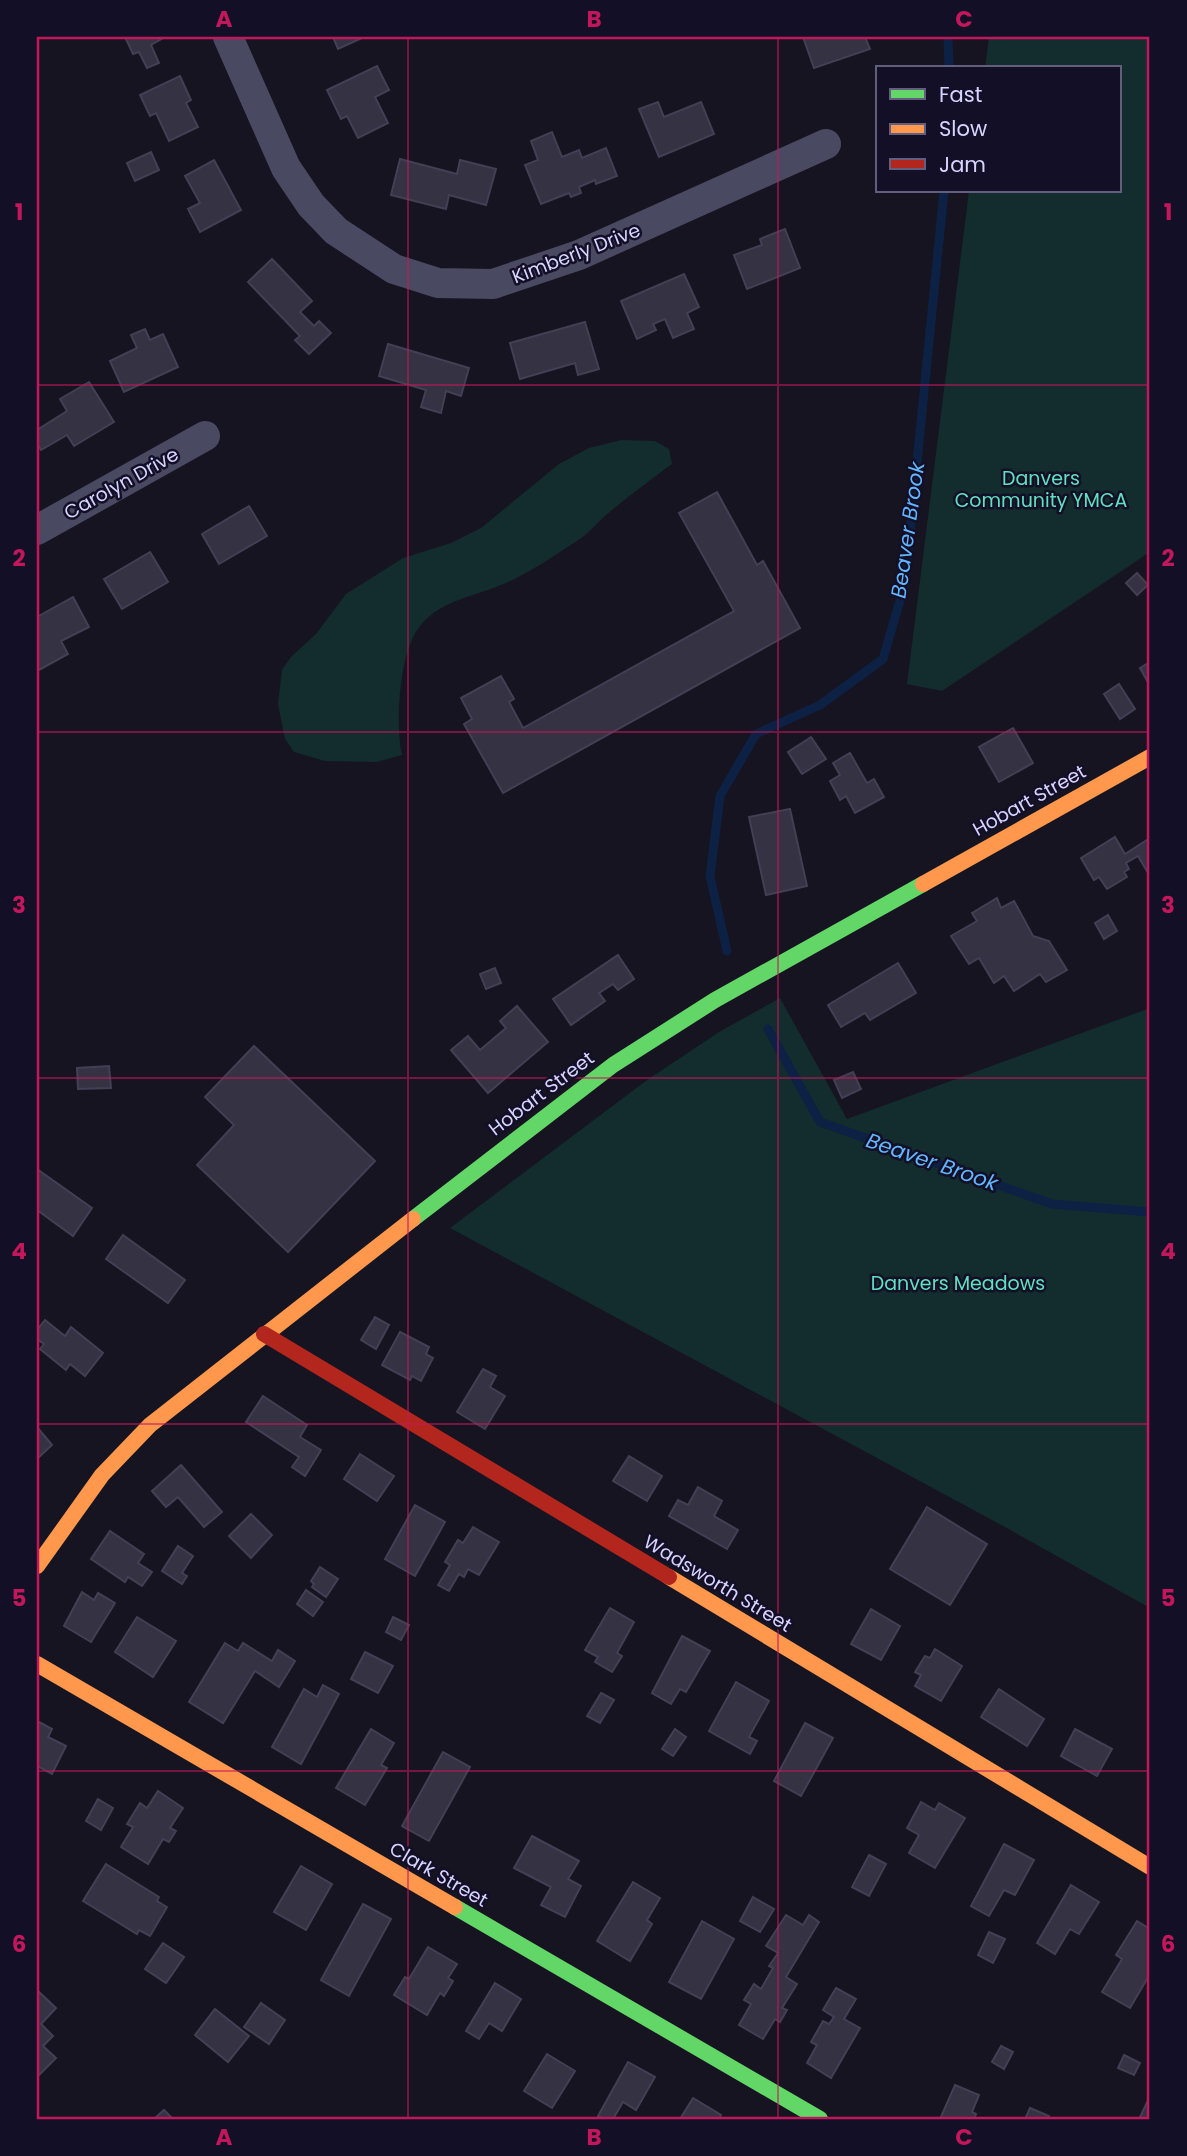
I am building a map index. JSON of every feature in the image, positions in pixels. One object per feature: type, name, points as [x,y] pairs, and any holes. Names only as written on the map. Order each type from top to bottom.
[{"type":"street","name":"Kimberly Drive","points":[[228,37],[286,168],[311,205],[336,231],[394,269],[438,283],[494,284],[579,255],[826,144]]},
{"type":"street","name":"Carolyn Drive","points":[[37,530],[205,436]]},
{"type":"street","name":"Hobart Street","points":[[37,1566],[102,1475],[170,1408],[588,1083],[715,1000],[1150,757]]},
{"type":"street","name":"Wadsworth Street","points":[[264,1334],[1150,1867]]},
{"type":"street","name":"Clark Street","points":[[37,1664],[820,2119]]},
{"type":"green space","name":"Danvers Community YMCA","points":[[989,37],[1150,37],[1150,552],[942,691],[907,684],[969,192],[1120,192],[1120,66],[985,66]]},
{"type":"green space","points":[[621,440],[655,441],[669,449],[672,464],[613,509],[581,539],[508,582],[439,609],[420,626],[407,652],[400,689],[399,726],[402,755],[377,762],[325,761],[294,752],[285,739],[278,704],[282,670],[291,657],[316,634],[346,594],[403,558],[451,543],[481,528],[559,464],[589,448]]},
{"type":"green space","name":"Danvers Meadows","points":[[780,998],[847,1119],[1150,1008],[1150,1608],[450,1228],[647,1080],[719,1032]]},
{"type":"building","points":[[125,37],[165,37],[151,45],[159,63],[147,68],[139,52],[133,54]]},
{"type":"building","points":[[333,37],[364,37],[338,49]]},
{"type":"building","points":[[803,37],[865,37],[870,49],[814,68]]},
{"type":"building","points":[[377,66],[389,90],[375,97],[388,123],[358,138],[347,116],[341,119],[327,90]]},
{"type":"building","points":[[180,76],[191,100],[186,103],[198,127],[169,141],[156,113],[150,116],[140,95]]},
{"type":"building","points":[[658,102],[664,117],[701,102],[714,134],[659,157],[639,109]]},
{"type":"building","points":[[552,132],[562,157],[579,150],[582,158],[606,148],[617,176],[596,184],[595,180],[579,187],[581,193],[571,197],[569,193],[541,204],[525,165],[538,160],[531,141]]},
{"type":"building","points":[[151,152],[159,170],[135,181],[127,163]]},
{"type":"building","points":[[400,159],[457,174],[460,160],[496,169],[486,205],[449,195],[446,209],[391,195]]},
{"type":"building","points":[[214,160],[241,210],[200,232],[188,209],[200,203],[185,176]]},
{"type":"building","points":[[785,229],[800,268],[747,289],[734,255],[762,245],[760,239]]},
{"type":"building","points":[[272,259],[312,301],[300,312],[314,326],[319,321],[331,333],[309,354],[295,340],[300,336],[248,282]]},
{"type":"building","points":[[684,274],[699,307],[687,313],[694,329],[673,338],[665,319],[653,324],[656,330],[637,339],[621,301]]},
{"type":"building","points":[[585,322],[599,369],[578,375],[575,363],[520,379],[510,343]]},
{"type":"building","points":[[145,329],[150,340],[163,334],[178,367],[124,392],[110,361],[137,348],[131,335]]},
{"type":"building","points":[[388,344],[469,368],[461,396],[446,391],[441,413],[421,407],[426,390],[379,376]]},
{"type":"building","points":[[89,382],[114,422],[74,446],[67,435],[41,450],[37,443],[37,430],[67,411],[60,399]]},
{"type":"building","points":[[717,492],[757,565],[763,561],[800,628],[503,793],[464,724],[472,719],[461,698],[501,676],[514,699],[509,702],[523,728],[734,611],[679,513]]},
{"type":"building","points":[[249,506],[267,536],[219,564],[202,534]]},
{"type":"building","points":[[150,552],[168,582],[122,609],[104,579]]},
{"type":"building","points":[[1137,573],[1148,585],[1137,595],[1126,583]]},
{"type":"building","points":[[73,597],[89,627],[61,641],[68,654],[37,671],[37,617]]},
{"type":"building","points":[[1150,662],[1150,686],[1140,668]]},
{"type":"building","points":[[1119,684],[1135,709],[1120,719],[1104,694]]},
{"type":"building","points":[[1013,728],[1033,763],[999,782],[979,747]]},
{"type":"building","points":[[811,737],[826,759],[802,774],[788,752]]},
{"type":"building","points":[[850,753],[867,783],[874,779],[884,797],[855,813],[846,796],[840,800],[830,781],[840,775],[833,763]]},
{"type":"building","points":[[790,809],[807,886],[766,895],[749,817]]},
{"type":"building","points":[[1115,837],[1125,854],[1150,838],[1150,871],[1148,873],[1138,856],[1126,863],[1129,869],[1124,872],[1127,877],[1107,889],[1099,877],[1094,880],[1081,858]]},
{"type":"building","points":[[997,898],[1001,908],[1014,901],[1033,936],[1049,941],[1067,970],[1046,982],[1040,974],[1014,991],[1004,976],[994,983],[979,958],[969,964],[951,936],[977,921],[972,913]]},
{"type":"building","points":[[1108,915],[1117,931],[1104,939],[1095,923]]},
{"type":"building","points":[[618,955],[634,979],[618,990],[613,984],[599,993],[605,1001],[571,1025],[553,999]]},
{"type":"building","points":[[898,963],[916,993],[870,1020],[865,1013],[841,1027],[828,1005]]},
{"type":"building","points":[[495,968],[501,983],[486,989],[480,974]]},
{"type":"building","points":[[517,1006],[548,1042],[488,1093],[451,1050],[468,1036],[480,1050],[506,1028],[500,1021]]},
{"type":"building","points":[[254,1046],[375,1161],[288,1252],[197,1165],[234,1125],[205,1097]]},
{"type":"building","points":[[109,1066],[111,1088],[78,1089],[77,1068]]},
{"type":"building","points":[[853,1072],[861,1089],[842,1098],[834,1080]]},
{"type":"building","points":[[37,1169],[92,1208],[73,1236],[37,1210]]},
{"type":"building","points":[[123,1235],[185,1280],[168,1303],[106,1259]]},
{"type":"building","points":[[375,1317],[389,1325],[376,1349],[361,1340]]},
{"type":"building","points":[[45,1320],[65,1336],[71,1327],[103,1353],[85,1376],[70,1364],[66,1370],[40,1349],[44,1344],[37,1339],[37,1330]]},
{"type":"building","points":[[400,1332],[429,1347],[426,1354],[433,1358],[421,1381],[412,1376],[410,1380],[382,1365]]},
{"type":"building","points":[[483,1369],[496,1376],[490,1387],[505,1396],[485,1429],[457,1412]]},
{"type":"building","points":[[263,1396],[307,1425],[300,1437],[321,1450],[305,1476],[292,1467],[299,1457],[246,1422]]},
{"type":"building","points":[[37,1427],[52,1445],[37,1459]]},
{"type":"building","points":[[360,1454],[394,1476],[377,1501],[344,1479]]},
{"type":"building","points":[[629,1456],[662,1476],[647,1501],[613,1481]]},
{"type":"building","points":[[181,1465],[222,1512],[204,1527],[178,1497],[166,1507],[152,1491]]},
{"type":"building","points":[[698,1487],[722,1501],[714,1516],[738,1530],[727,1549],[669,1516],[678,1500],[688,1505]]},
{"type":"building","points":[[415,1505],[445,1522],[415,1576],[385,1559]]},
{"type":"building","points":[[927,1507],[987,1544],[950,1605],[890,1569]]},
{"type":"building","points":[[251,1514],[272,1535],[251,1558],[229,1536]]},
{"type":"building","points":[[473,1527],[499,1542],[479,1575],[468,1569],[464,1577],[459,1574],[449,1591],[438,1585],[450,1565],[445,1562],[458,1540],[463,1543]]},
{"type":"building","points":[[110,1531],[144,1554],[138,1563],[152,1572],[142,1586],[128,1577],[125,1582],[91,1559]]},
{"type":"building","points":[[178,1546],[193,1556],[182,1573],[187,1576],[182,1584],[162,1571]]},
{"type":"building","points":[[320,1567],[338,1579],[326,1597],[312,1587],[314,1584],[311,1581]]},
{"type":"building","points":[[306,1590],[323,1602],[313,1616],[297,1604]]},
{"type":"building","points":[[82,1592],[94,1600],[98,1593],[115,1603],[91,1642],[64,1626]]},
{"type":"building","points":[[610,1608],[634,1622],[617,1653],[622,1656],[612,1672],[595,1662],[598,1657],[585,1650]]},
{"type":"building","points":[[871,1609],[900,1626],[881,1660],[851,1644]]},
{"type":"building","points":[[137,1617],[176,1641],[153,1677],[115,1652]]},
{"type":"building","points":[[393,1617],[409,1625],[401,1640],[386,1632]]},
{"type":"building","points":[[682,1636],[710,1651],[686,1692],[680,1689],[671,1704],[652,1693]]},
{"type":"building","points":[[225,1643],[238,1651],[243,1643],[272,1661],[278,1650],[295,1661],[279,1687],[255,1671],[223,1723],[189,1702]]},
{"type":"building","points":[[935,1649],[962,1666],[941,1701],[915,1686],[921,1675],[915,1672],[925,1656],[930,1658]]},
{"type":"building","points":[[365,1652],[393,1666],[378,1693],[351,1679]]},
{"type":"building","points":[[736,1682],[769,1701],[749,1737],[757,1741],[750,1754],[709,1731]]},
{"type":"building","points":[[323,1685],[339,1694],[301,1764],[272,1747],[304,1689],[317,1697]]},
{"type":"building","points":[[999,1689],[1044,1719],[1027,1746],[981,1717]]},
{"type":"building","points":[[601,1693],[614,1700],[600,1723],[587,1716]]},
{"type":"building","points":[[37,1721],[52,1729],[48,1737],[66,1746],[52,1774],[37,1766]]},
{"type":"building","points":[[805,1723],[833,1738],[801,1796],[774,1781]]},
{"type":"building","points":[[371,1729],[394,1743],[381,1765],[387,1768],[365,1805],[336,1788]]},
{"type":"building","points":[[675,1729],[686,1737],[673,1756],[662,1749]]},
{"type":"building","points":[[1075,1729],[1112,1749],[1097,1776],[1061,1756]]},
{"type":"building","points":[[443,1752],[470,1767],[429,1841],[402,1826]]},
{"type":"building","points":[[158,1791],[183,1808],[170,1828],[176,1831],[169,1842],[163,1839],[148,1864],[121,1847],[133,1827],[127,1824],[140,1803],[147,1808]]},
{"type":"building","points":[[98,1799],[113,1808],[101,1830],[86,1821]]},
{"type":"building","points":[[921,1802],[935,1810],[939,1803],[965,1818],[935,1868],[909,1853],[919,1835],[907,1828]]},
{"type":"building","points":[[532,1836],[579,1861],[568,1879],[581,1886],[565,1917],[541,1905],[551,1887],[514,1868]]},
{"type":"building","points":[[1004,1844],[1034,1860],[1015,1895],[1004,1890],[989,1916],[971,1906]]},
{"type":"building","points":[[869,1855],[886,1864],[869,1896],[852,1887]]},
{"type":"building","points":[[106,1864],[159,1897],[157,1901],[167,1907],[150,1936],[139,1930],[137,1934],[83,1901]]},
{"type":"building","points":[[301,1866],[332,1884],[306,1930],[274,1912]]},
{"type":"building","points":[[633,1882],[660,1898],[647,1920],[652,1924],[630,1961],[597,1941]]},
{"type":"building","points":[[1071,1885],[1099,1902],[1079,1934],[1070,1929],[1055,1954],[1037,1943]]},
{"type":"building","points":[[753,1897],[774,1909],[760,1932],[740,1921]]},
{"type":"building","points":[[363,1904],[391,1919],[349,1996],[321,1980]]},
{"type":"building","points":[[786,1915],[803,1925],[809,1915],[819,1922],[786,1977],[797,1984],[782,2008],[787,2010],[780,2022],[775,2019],[763,2039],[739,2025],[751,2004],[744,2000],[754,1984],[761,1989],[773,1968],[769,1966],[778,1953],[766,1946]]},
{"type":"building","points":[[702,1921],[734,1939],[701,1999],[669,1982]]},
{"type":"building","points":[[1137,1921],[1150,1929],[1150,1974],[1130,2008],[1102,1992],[1122,1959],[1116,1955]]},
{"type":"building","points":[[989,1932],[1005,1939],[993,1963],[978,1955]]},
{"type":"building","points":[[163,1943],[184,1957],[166,1983],[145,1969]]},
{"type":"building","points":[[428,1947],[457,1964],[448,1978],[453,1981],[444,1996],[440,1993],[427,2015],[394,1995],[405,1977],[409,1979]]},
{"type":"building","points":[[495,1983],[521,1999],[502,2031],[489,2023],[479,2039],[466,2031]]},
{"type":"building","points":[[836,1988],[856,1999],[844,2019],[860,2028],[831,2078],[807,2063],[817,2045],[811,2042],[823,2021],[829,2024],[834,2017],[823,2010]]},
{"type":"building","points":[[37,1990],[56,2008],[41,2024],[53,2036],[43,2046],[56,2058],[37,2077]]},
{"type":"building","points":[[261,2003],[285,2020],[269,2044],[244,2027]]},
{"type":"building","points":[[215,2009],[249,2036],[228,2062],[195,2035]]},
{"type":"building","points":[[1001,2046],[1013,2052],[1004,2069],[992,2062]]},
{"type":"building","points":[[547,2054],[575,2071],[552,2108],[524,2091]]},
{"type":"building","points":[[1124,2055],[1140,2063],[1134,2075],[1118,2068]]},
{"type":"building","points":[[628,2062],[655,2077],[636,2110],[623,2102],[613,2119],[604,2119],[598,2116]]},
{"type":"building","points":[[955,2085],[979,2095],[972,2112],[976,2114],[974,2119],[940,2119]]},
{"type":"building","points":[[1150,2096],[1150,2119],[1144,2119],[1140,2117]]},
{"type":"building","points":[[693,2098],[721,2115],[719,2119],[680,2119]]},
{"type":"building","points":[[1030,2108],[1049,2116],[1048,2119],[1025,2119]]},
{"type":"building","points":[[164,2110],[173,2119],[154,2119]]},
{"type":"waterway","name":"Beaver Brook","points":[[948,37],[949,66]]},
{"type":"waterway","name":"Beaver Brook","points":[[727,951],[710,876],[720,796],[756,734],[820,705],[883,659],[905,583],[944,192]]},
{"type":"waterway","name":"Beaver Brook","points":[[768,1029],[820,1122],[1052,1204],[1150,1212]]},
{"type":"traffic: fast","points":[[413,1219],[613,1065],[715,1000],[923,884]]},
{"type":"traffic: fast","points":[[455,1907],[820,2119]]},
{"type":"traffic: slow","points":[[923,884],[1150,757]]},
{"type":"traffic: slow","points":[[37,1566],[102,1475],[150,1425],[413,1219]]},
{"type":"traffic: slow","points":[[669,1577],[1150,1867]]},
{"type":"traffic: slow","points":[[37,1664],[455,1907]]},
{"type":"traffic: jam","points":[[264,1334],[669,1577]]}]
